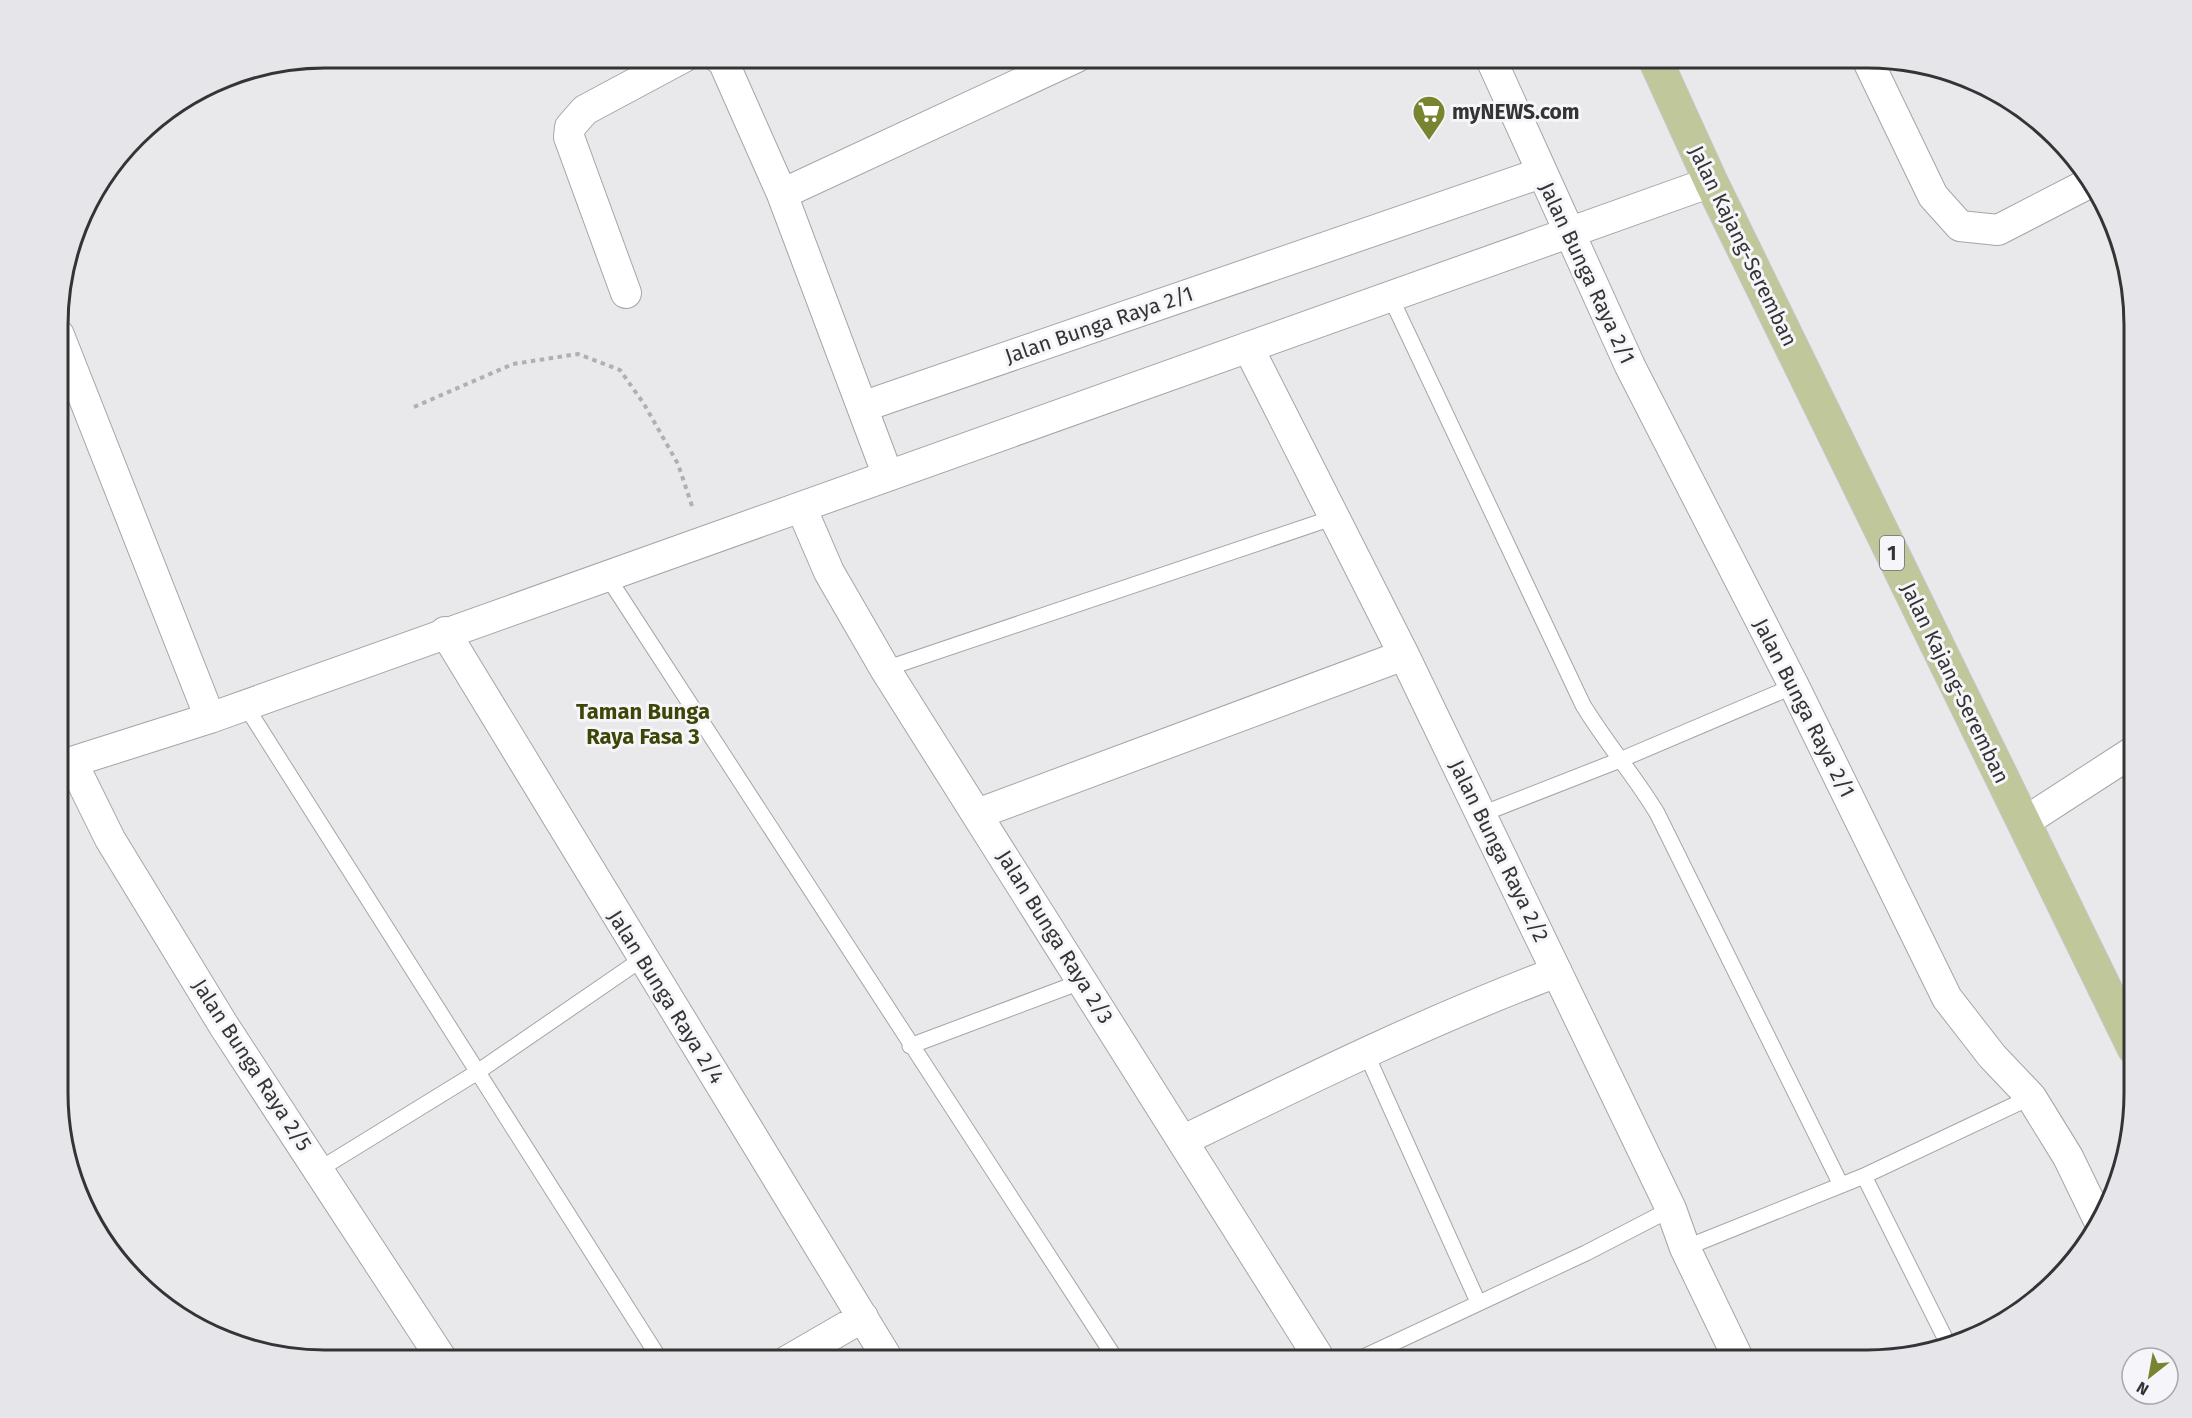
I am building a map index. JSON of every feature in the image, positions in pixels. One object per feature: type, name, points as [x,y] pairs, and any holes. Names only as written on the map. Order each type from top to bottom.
[{"type":"main road","name":"Jalan Kajang-Seremban","points":[[1659,68],[1711,182],[2124,1028]]},
{"type":"street","points":[[626,293],[569,137],[570,127],[585,110],[663,68]]},
{"type":"street","points":[[726,68],[782,194],[888,476]]},
{"type":"street","points":[[782,194],[1053,68]]},
{"type":"street","name":"Jalan Bunga Raya 2/1","points":[[1495,68],[1567,233],[1630,366],[1794,686],[1947,998],[1992,1056],[2031,1098],[2068,1157],[2095,1213]]},
{"type":"street","points":[[1871,68],[1933,196],[1960,226],[1998,230],[2083,186]]},
{"type":"street","name":"Jalan Bunga Raya 2/1","points":[[862,406],[1541,173]]},
{"type":"street","points":[[68,763],[210,718],[445,632],[1711,182]]},
{"type":"street","name":"Jalan Bunga Raya 2/2","points":[[1248,347],[1482,814],[1671,1209],[1685,1248],[1734,1350]]},
{"type":"street","points":[[68,371],[210,718]]},
{"type":"street","name":"Jalan Bunga Raya 2/3","points":[[801,507],[829,572],[885,669],[1184,1140],[1314,1350]]},
{"type":"street","name":"Jalan Bunga Raya 2/4","points":[[445,632],[642,959],[882,1350]]},
{"type":"street","points":[[977,814],[1404,655]]},
{"type":"street","points":[[2023,823],[2124,757]]},
{"type":"street","name":"Jalan Bunga Raya 2/5","points":[[68,767],[224,1026],[320,1169],[436,1350]]},
{"type":"street","points":[[1184,1140],[1365,1052],[1557,972]]},
{"type":"street","points":[[806,1350],[863,1317]]},
{"type":"lane","points":[[1390,296],[1583,705],[1603,739],[1657,813],[1841,1185]]},
{"type":"lane","points":[[885,669],[1335,517]]},
{"type":"lane","points":[[607,576],[1109,1350]]},
{"type":"lane","points":[[1482,814],[1620,760],[1794,686]]},
{"type":"lane","points":[[245,705],[476,1073],[654,1350]]},
{"type":"lane","points":[[320,1169],[476,1073],[642,959]]},
{"type":"lane","points":[[910,1046],[1083,981]]},
{"type":"lane","points":[[1365,1052],[1478,1302]]},
{"type":"lane","points":[[1685,1248],[1864,1176],[2031,1098]]},
{"type":"lane","points":[[1864,1176],[1945,1338]]},
{"type":"lane","points":[[1377,1350],[1586,1253],[1671,1209]]},
{"type":"path","points":[[414,407],[513,364],[578,354],[620,369],[644,404],[678,464],[704,541]]},
{"type":"place","name":"myNEWS.com","points":[[1429,141]]},
{"type":"district","name":"Taman Bunga Raya Fasa 3","points":[[643,724]]}]
